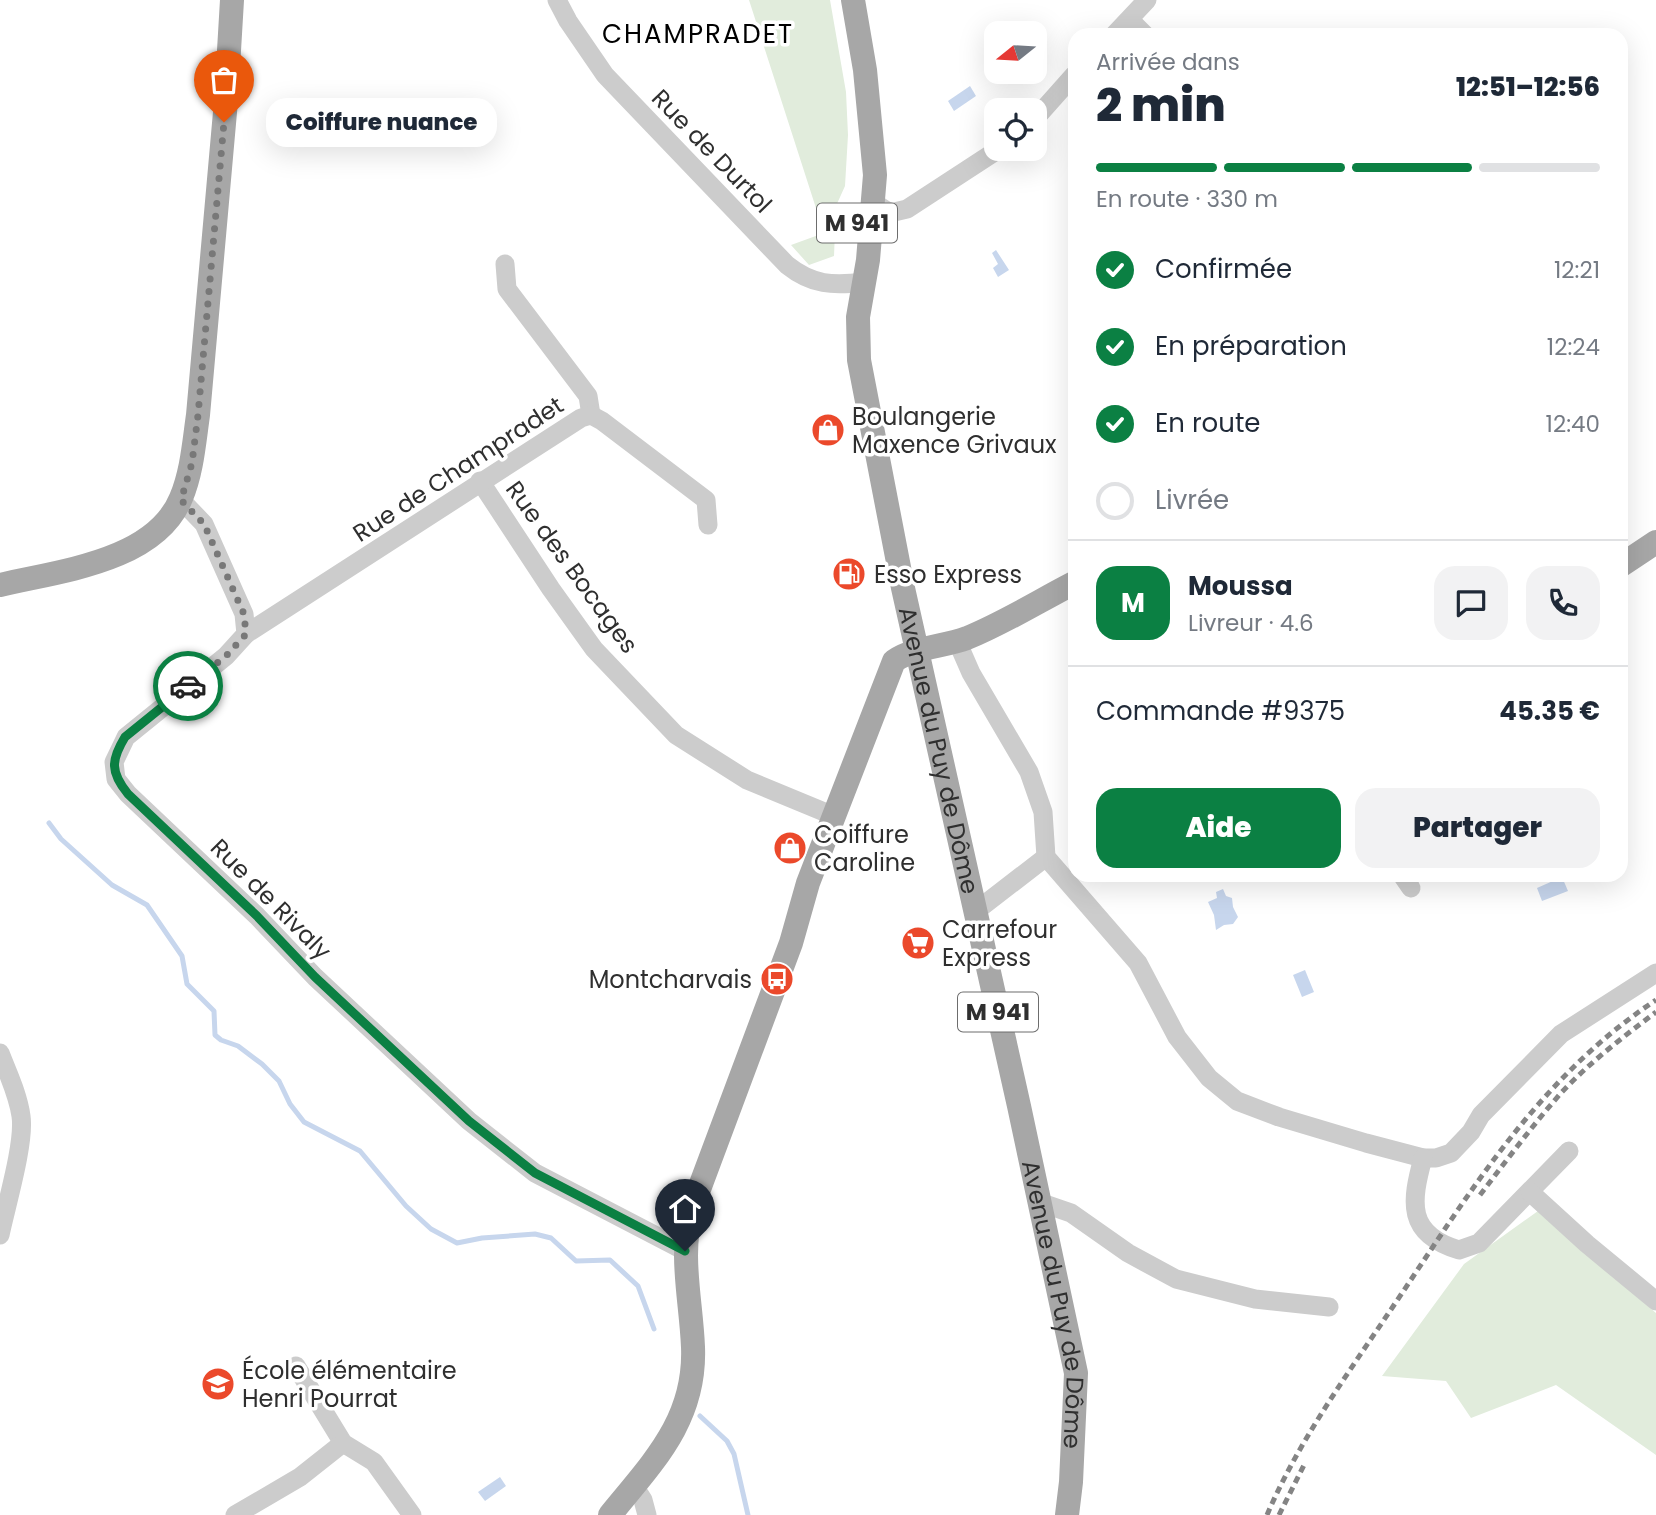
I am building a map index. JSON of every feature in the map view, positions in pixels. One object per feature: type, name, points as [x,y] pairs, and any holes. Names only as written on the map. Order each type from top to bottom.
[{"type":"main road","points":[[0,585],[105,560],[127,552],[146,540],[181,500],[192,463],[198,415],[226,101],[232,0]]},
{"type":"main road","name":"Avenue du Puy de Dôme","points":[[853,0],[867,81],[875,175],[873,202],[858,283]]},
{"type":"main road","name":"Avenue du Puy de Dôme","points":[[871,130],[860,192],[859,360],[902,580],[1076,1373],[1072,1482],[1068,1515]]},
{"type":"main road","points":[[1628,561],[1656,542]]},
{"type":"main road","points":[[610,1515],[634,1486],[676,1426],[684,1410],[690,1388],[693,1346],[685,1251],[692,1208],[791,943],[808,883],[894,661],[902,655],[957,641],[990,627],[1068,586]]},
{"type":"street","name":"Rue de Durtol","points":[[557,0],[605,75],[787,265],[816,283],[858,283]]},
{"type":"street","points":[[1121,28],[1147,0]]},
{"type":"street","points":[[1130,20],[1138,28]]},
{"type":"street","points":[[1047,105],[1068,82]]},
{"type":"street","points":[[873,202],[890,213],[907,209],[984,159]]},
{"type":"street","points":[[505,264],[507,289],[588,396],[592,415]]},
{"type":"street","name":"Rue de Champradet","points":[[246,634],[480,481],[581,418],[592,415],[706,500],[708,525]]},
{"type":"street","name":"Rue des Bocages","points":[[480,481],[594,649],[676,735],[747,780],[834,816]]},
{"type":"street","points":[[181,500],[204,524],[244,614],[246,634]]},
{"type":"street","name":"Rue de Rivaly","points":[[246,634],[226,656],[125,737],[114,762],[116,779],[128,794],[257,916],[315,977],[469,1121],[535,1173],[685,1251]]},
{"type":"street","points":[[957,641],[971,673],[1029,772],[1043,812],[1046,857],[1138,963],[1177,1037],[1209,1078],[1237,1101],[1279,1117],[1423,1158],[1436,1158],[1451,1153],[1471,1132],[1481,1115],[1561,1034],[1656,973]]},
{"type":"street","points":[[976,911],[1046,857]]},
{"type":"street","points":[[0,1053],[17,1094],[22,1118],[0,1235]]},
{"type":"street","points":[[1423,1158],[1415,1187],[1416,1219],[1432,1236],[1459,1250],[1479,1243],[1569,1151]]},
{"type":"street","points":[[1530,1192],[1656,1301]]},
{"type":"street","points":[[1039,1202],[1071,1213],[1128,1253],[1175,1279],[1255,1298],[1329,1307]]},
{"type":"street","points":[[296,1366],[343,1443],[374,1462],[412,1515]]},
{"type":"street","points":[[235,1515],[300,1477],[343,1443]]},
{"type":"street","points":[[634,1486],[643,1500],[647,1515]]},
{"type":"green space","points":[[749,0],[830,0],[846,92],[848,135],[845,186],[836,206],[834,256],[809,265],[791,245],[824,233]]},
{"type":"green space","points":[[1538,1211],[1656,1313],[1656,1455],[1556,1385],[1471,1418],[1446,1381],[1382,1376],[1464,1264]]},
{"type":"water","points":[[970,86],[976,96],[954,111],[948,101]]},
{"type":"water","points":[[996,250],[1009,270],[998,277],[993,268],[998,264],[992,253]]},
{"type":"water","points":[[1551,882],[1564,882],[1568,891],[1542,901],[1537,888]]},
{"type":"water","points":[[1223,889],[1226,896],[1232,898],[1238,917],[1233,924],[1216,930],[1214,915],[1208,902],[1217,898],[1216,892]]},
{"type":"water","points":[[1305,970],[1314,992],[1302,997],[1293,975]]},
{"type":"water","points":[[500,1477],[506,1486],[485,1501],[478,1492]]},
{"type":"waterway","points":[[49,823],[61,839],[112,885],[147,905],[182,956],[187,984],[214,1011],[215,1035],[238,1046],[262,1064],[279,1081],[290,1104],[304,1122],[360,1151],[406,1206],[431,1229],[457,1243],[482,1238],[535,1234],[551,1238],[576,1261],[610,1260],[638,1286],[654,1329]]},
{"type":"waterway","points":[[700,1416],[727,1441],[734,1454],[748,1515]]},
{"type":"railway","points":[[1267,1515],[1294,1460],[1326,1407],[1451,1220],[1510,1139],[1576,1065],[1614,1031],[1656,1000]]},
{"type":"railway","points":[[1480,1195],[1561,1093],[1595,1061],[1656,1012]]},
{"type":"railway","points":[[1279,1515],[1304,1465]]},
{"type":"way so far","points":[[188,686],[226,656],[246,634],[244,614],[204,524],[181,500],[192,463],[198,415],[224,122]]},
{"type":"place","name":"Coiffure nuance","points":[[224,122]]},
{"type":"place","name":"Boulangerie Maxence Grivaux","points":[[828,430]]},
{"type":"place","name":"Esso Express","points":[[849,574]]},
{"type":"place","name":"Coiffure Caroline","points":[[790,848]]},
{"type":"place","name":"Carrefour Express","points":[[918,943]]},
{"type":"place","name":"Montcharvais","points":[[777,979]]},
{"type":"place","name":"École élémentaire Henri Pourrat","points":[[218,1384]]},
{"type":"district","name":"CHAMPRADET","points":[[698,34]]},
{"type":"route","points":[[188,686],[125,737],[118,748],[114,762],[116,779],[128,794],[257,916],[315,977],[469,1121],[535,1173],[685,1251]]}]
